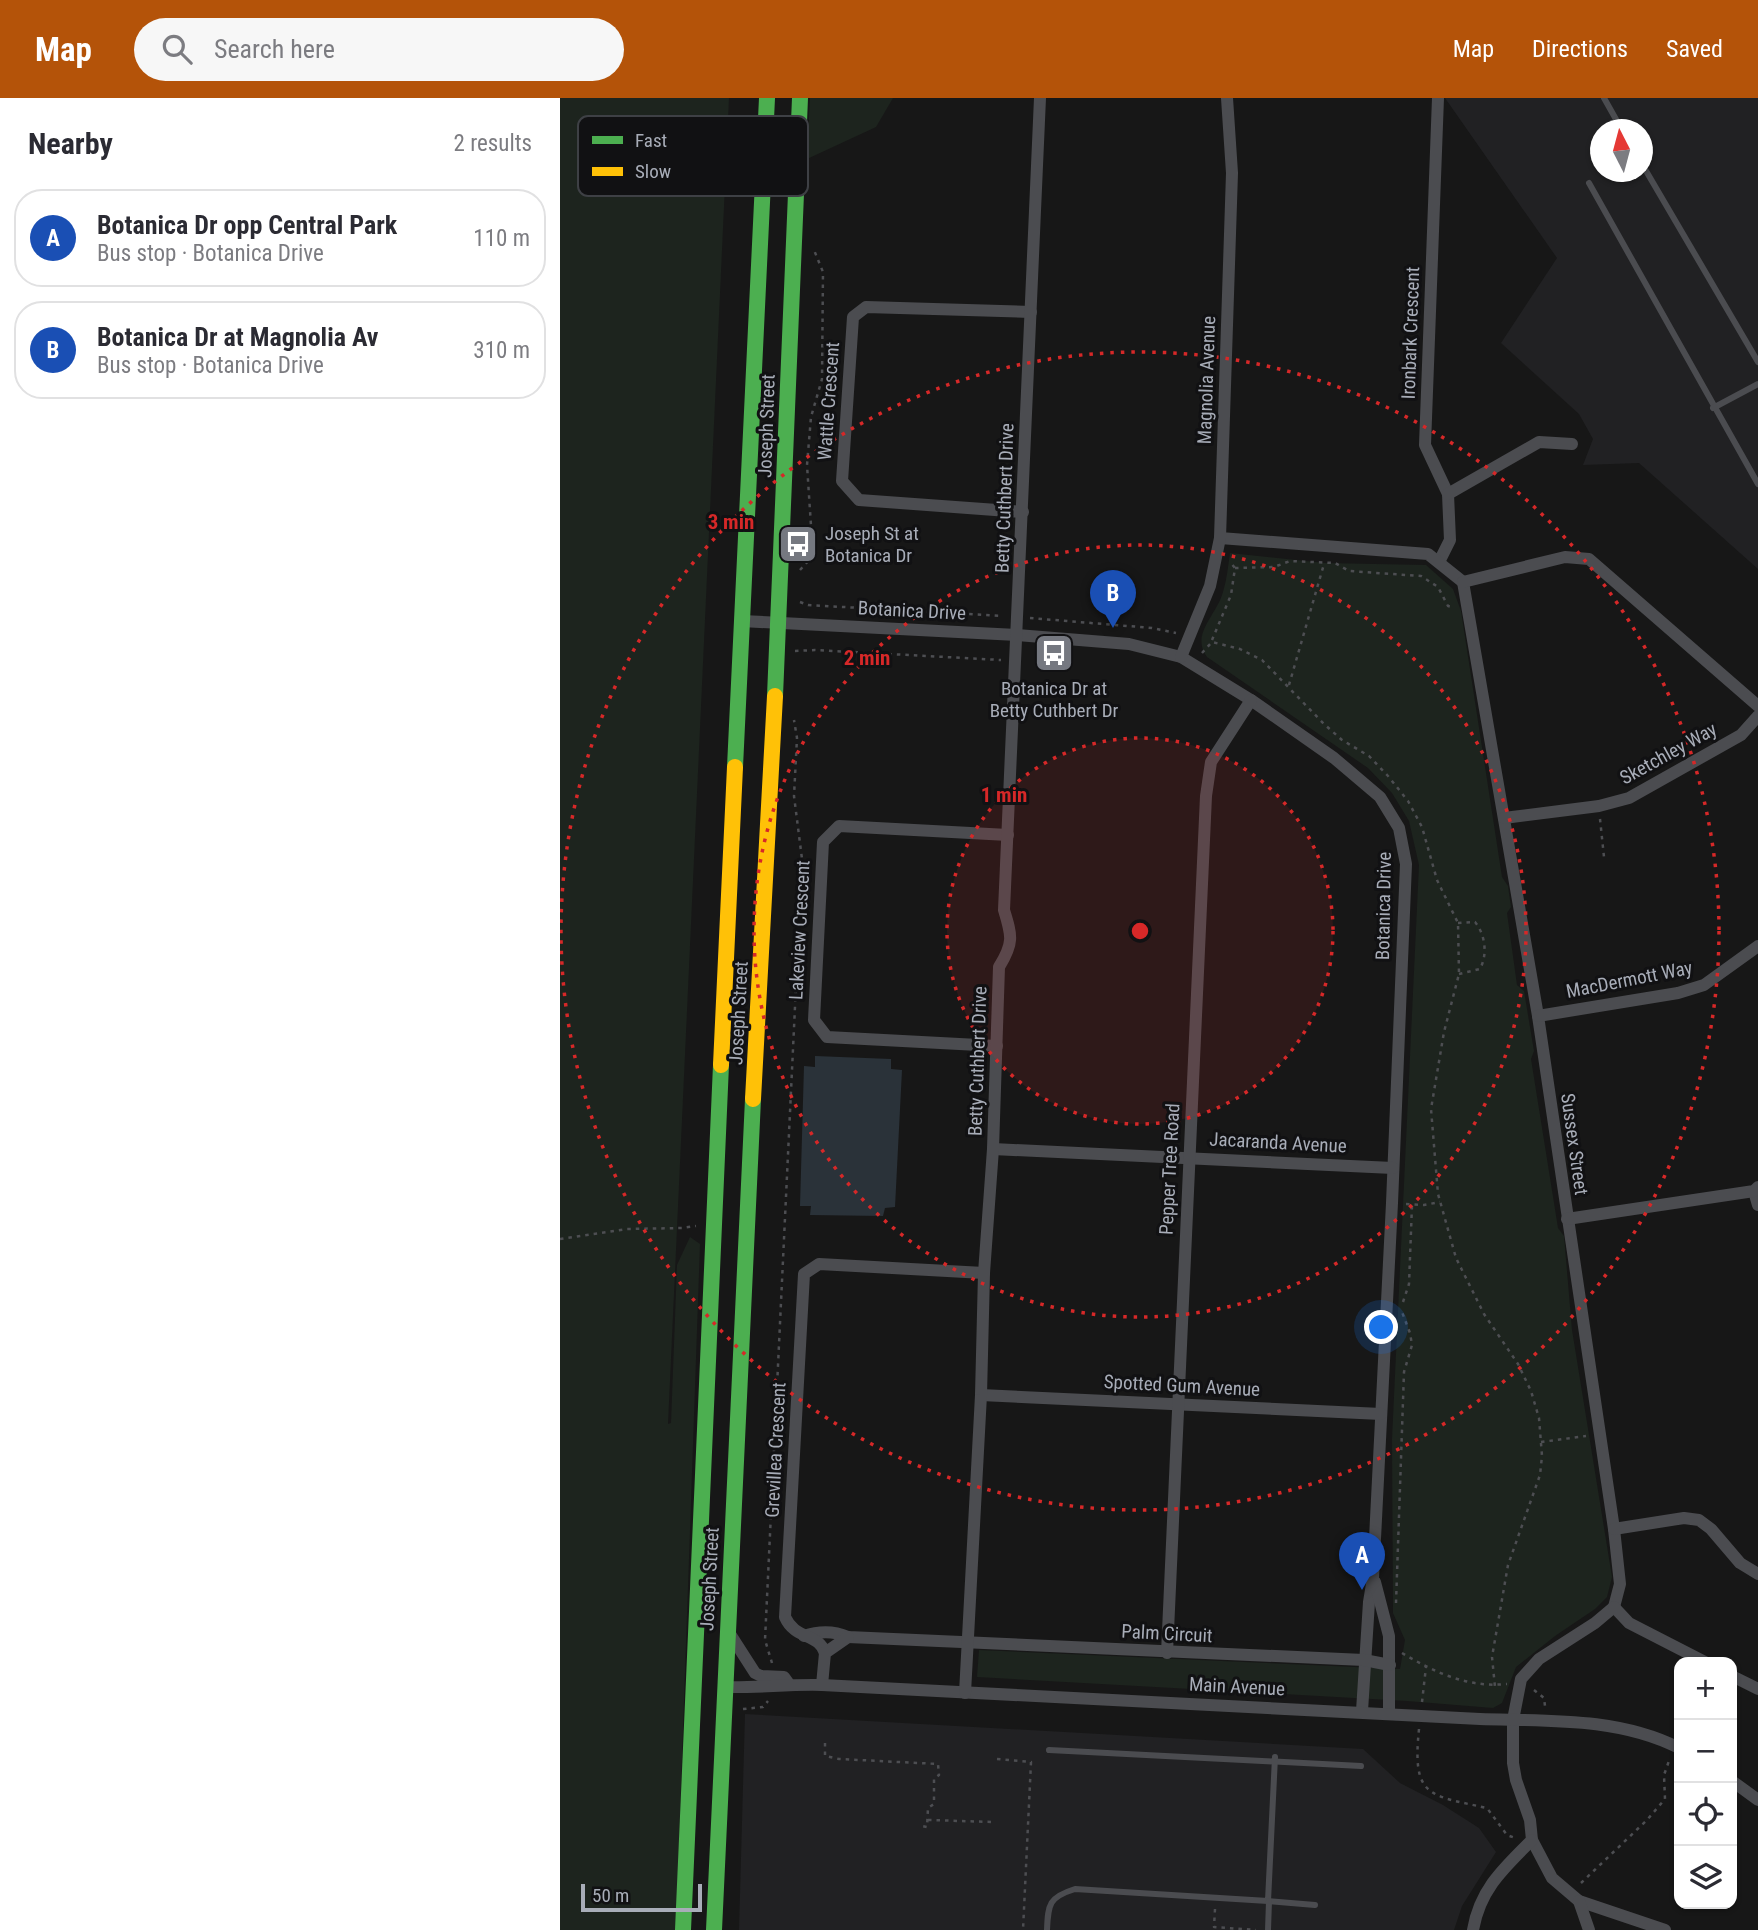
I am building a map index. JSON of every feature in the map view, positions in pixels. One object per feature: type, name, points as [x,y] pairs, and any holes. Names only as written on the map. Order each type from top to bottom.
[{"type":"highway","name":"Joseph Street","points":[[766,116],[767,98]]},
{"type":"highway","name":"Joseph Street","points":[[799,116],[800,98]]},
{"type":"highway","name":"Joseph Street","points":[[683,1930],[729,870],[762,196]]},
{"type":"highway","name":"Joseph Street","points":[[714,1930],[779,623],[796,196]]},
{"type":"street","name":"Betty Cuthbert Drive","points":[[965,1693],[981,1395],[984,1273],[993,1149],[999,967],[1009,950],[1011,933],[1004,910],[1040,98]]},
{"type":"street","name":"Magnolia Avenue","points":[[1181,657],[1210,586],[1219,544],[1232,173],[1227,98]]},
{"type":"street","name":"Ironbark Crescent","points":[[1438,98],[1425,445],[1448,494],[1450,540],[1439,562]]},
{"type":"street","name":"Wattle Crescent","points":[[1023,512],[859,499],[842,481],[853,317],[866,307],[1031,312]]},
{"type":"street","points":[[1448,494],[1539,442],[1572,444]]},
{"type":"street","points":[[1219,544],[1329,547],[1428,554],[1463,582],[1565,557],[1590,559],[1758,706]]},
{"type":"street","name":"Sussex Street","points":[[1463,582],[1538,1016],[1614,1529],[1620,1584],[1614,1607]]},
{"type":"street","name":"Botanica Drive","points":[[742,621],[1017,635],[1129,644],[1181,657],[1251,700],[1334,758],[1380,797],[1399,828],[1406,864],[1392,1203],[1373,1578],[1364,1660],[1362,1711]]},
{"type":"street","name":"Pepper Tree Road","points":[[1167,1653],[1208,785],[1211,762],[1251,700]]},
{"type":"street","name":"Sketchley Way","points":[[1504,818],[1599,806],[1629,798],[1741,735],[1758,716]]},
{"type":"street","name":"Lakeview Crescent","points":[[997,1046],[827,1037],[814,1020],[823,842],[839,826],[1008,835]]},
{"type":"street","name":"MacDermott Way","points":[[1538,1016],[1678,993],[1704,985],[1758,946]]},
{"type":"street","name":"Jacaranda Avenue","points":[[993,1149],[1393,1168]]},
{"type":"street","points":[[1567,1219],[1756,1189],[1758,1205]]},
{"type":"street","name":"Grevillea Crescent","points":[[804,1636],[789,1626],[785,1617],[804,1273],[819,1264],[984,1273]]},
{"type":"street","name":"Spotted Gum Avenue","points":[[981,1395],[1381,1414]]},
{"type":"street","points":[[1614,1529],[1684,1518],[1699,1520],[1740,1563],[1758,1574]]},
{"type":"street","name":"Botanica Drive","points":[[1373,1578],[1394,1640],[1390,1665],[1389,1713]]},
{"type":"street","points":[[1665,1930],[1579,1901],[1552,1878],[1532,1840],[1530,1820],[1516,1780],[1513,1763],[1513,1720],[1519,1686],[1526,1673],[1539,1659],[1595,1623],[1614,1607],[1629,1623],[1695,1657]]},
{"type":"street","points":[[727,1630],[755,1673],[770,1682]]},
{"type":"street","points":[[804,1636],[817,1632],[840,1633],[848,1637],[968,1641]]},
{"type":"street","points":[[804,1636],[823,1647],[825,1653],[822,1685]]},
{"type":"street","points":[[825,1653],[848,1637]]},
{"type":"street","name":"Palm Circuit","points":[[968,1641],[1167,1653],[1364,1660],[1390,1665]]},
{"type":"street","points":[[1737,1678],[1758,1689]]},
{"type":"street","name":"Main Avenue","points":[[724,1687],[770,1682],[1545,1720],[1605,1726],[1643,1734],[1674,1746]]},
{"type":"street","points":[[1733,1783],[1758,1800]]},
{"type":"street","points":[[1473,1930],[1477,1909],[1495,1878],[1532,1840]]},
{"type":"street","points":[[1579,1901],[1589,1930]]},
{"type":"lane","points":[[1604,98],[1616,119]]},
{"type":"lane","points":[[1653,181],[1758,362]]},
{"type":"lane","points":[[1589,183],[1758,485]]},
{"type":"lane","points":[[1713,408],[1758,384]]},
{"type":"lane","points":[[1049,1750],[1361,1766]]},
{"type":"lane","points":[[1268,1930],[1275,1760]]},
{"type":"lane","points":[[1047,1930],[1048,1906],[1059,1894],[1075,1889],[1315,1905]]},
{"type":"path","points":[[796,575],[813,556],[807,465],[811,416],[822,379],[823,272],[809,240]]},
{"type":"path","points":[[1195,665],[1212,642],[1231,595],[1235,568],[1219,544]]},
{"type":"path","points":[[1289,685],[1329,547]]},
{"type":"path","points":[[1235,568],[1274,567],[1290,561],[1335,564],[1349,571],[1421,576],[1438,587],[1448,606],[1467,605]]},
{"type":"path","points":[[798,601],[808,605],[1152,628],[1190,636]]},
{"type":"path","points":[[1212,642],[1240,649],[1262,660],[1324,724],[1368,757],[1388,776],[1408,801],[1422,827],[1437,880],[1458,923],[1459,974],[1444,1032],[1431,1110],[1434,1165],[1440,1202],[1462,1269],[1484,1314],[1518,1364],[1531,1391],[1539,1418],[1541,1442],[1540,1475],[1508,1565],[1492,1657],[1495,1687]]},
{"type":"path","points":[[795,651],[1015,661]]},
{"type":"path","points":[[740,1712],[744,1707],[763,1707],[768,1702],[772,1665],[765,1640],[802,859],[794,796],[797,738],[794,718]]},
{"type":"path","points":[[1599,806],[1604,857]]},
{"type":"path","points":[[1458,923],[1475,922],[1483,931],[1484,961],[1480,969],[1459,974]]},
{"type":"path","points":[[1392,1203],[1424,1205],[1440,1202]]},
{"type":"path","points":[[1396,1603],[1404,1372],[1412,1345],[1410,1333],[1402,1317],[1402,1304],[1409,1284],[1412,1205]]},
{"type":"path","points":[[560,1239],[627,1229],[700,1225]]},
{"type":"path","points":[[1541,1442],[1600,1434]]},
{"type":"path","points":[[1394,1640],[1402,1653]]},
{"type":"path","points":[[1394,1640],[1402,1653],[1457,1680],[1495,1687],[1505,1684],[1531,1689],[1544,1698],[1545,1720]]},
{"type":"path","points":[[1426,1667],[1417,1765],[1420,1780],[1429,1792],[1446,1800],[1487,1808],[1507,1835],[1519,1840],[1532,1840]]},
{"type":"path","points":[[825,1743],[825,1756],[839,1759],[938,1764],[939,1775],[934,1779],[934,1804],[928,1808],[928,1827],[922,1826]]},
{"type":"path","points":[[1563,1888],[1572,1891],[1647,1820],[1665,1799],[1664,1775],[1674,1753]]},
{"type":"path","points":[[997,1759],[1031,1762],[1023,1930]]},
{"type":"path","points":[[928,1819],[994,1822]]},
{"type":"path","points":[[1216,1898],[1214,1927],[1259,1930]]},
{"type":"shaded area","points":[[560,98],[729,98],[728,116],[578,116],[578,196],[724,196],[668,1424],[671,1423],[677,1265],[690,1237],[700,1244],[676,1930],[560,1930]]},
{"type":"shaded area","points":[[810,98],[893,98],[876,127],[808,159]]},
{"type":"shaded area","points":[[1445,98],[1758,98],[1758,569],[1639,463],[1583,465],[1593,439],[1579,414],[1501,343],[1557,258]]},
{"type":"shaded area","points":[[1230,553],[1325,563],[1426,565],[1453,589],[1461,611],[1502,877],[1508,886],[1511,907],[1507,913],[1517,985],[1524,991],[1534,1051],[1531,1059],[1558,1228],[1564,1236],[1572,1330],[1612,1577],[1607,1597],[1595,1609],[1516,1667],[1502,1703],[1493,1708],[977,1677],[979,1650],[1400,1669],[1405,1640],[1393,1613],[1392,1439],[1419,865],[1409,821],[1392,793],[1368,768],[1207,657],[1201,640],[1206,624],[1223,592]]},
{"type":"shaded area","points":[[815,1056],[891,1059],[891,1069],[902,1070],[895,1207],[885,1208],[883,1216],[810,1215],[811,1206],[800,1206],[804,1066],[815,1067]]},
{"type":"shaded area","points":[[745,1714],[1363,1749],[1400,1783],[1443,1805],[1479,1828],[1496,1852],[1462,1906],[1454,1930],[739,1930]]},
{"type":"traffic: fast","points":[[766,116],[767,98]]},
{"type":"traffic: fast","points":[[799,116],[800,98]]},
{"type":"traffic: fast","points":[[735,767],[762,196]]},
{"type":"traffic: fast","points":[[775,696],[796,196]]},
{"type":"traffic: fast","points":[[683,1930],[721,1065]]},
{"type":"traffic: fast","points":[[714,1930],[753,1099]]},
{"type":"traffic: slow","points":[[753,1099],[775,696]]},
{"type":"traffic: slow","points":[[721,1065],[735,767]]},
{"type":"place","name":"Joseph St at Botanica Dr","points":[[798,544]]},
{"type":"place","name":"Botanica Dr at Magnolia Av","points":[[1113,628]]},
{"type":"place","name":"Botanica Dr at Betty Cuthbert Dr","points":[[1054,653]]},
{"type":"place","name":"Botanica Dr opp Central Park","points":[[1362,1590]]}]
